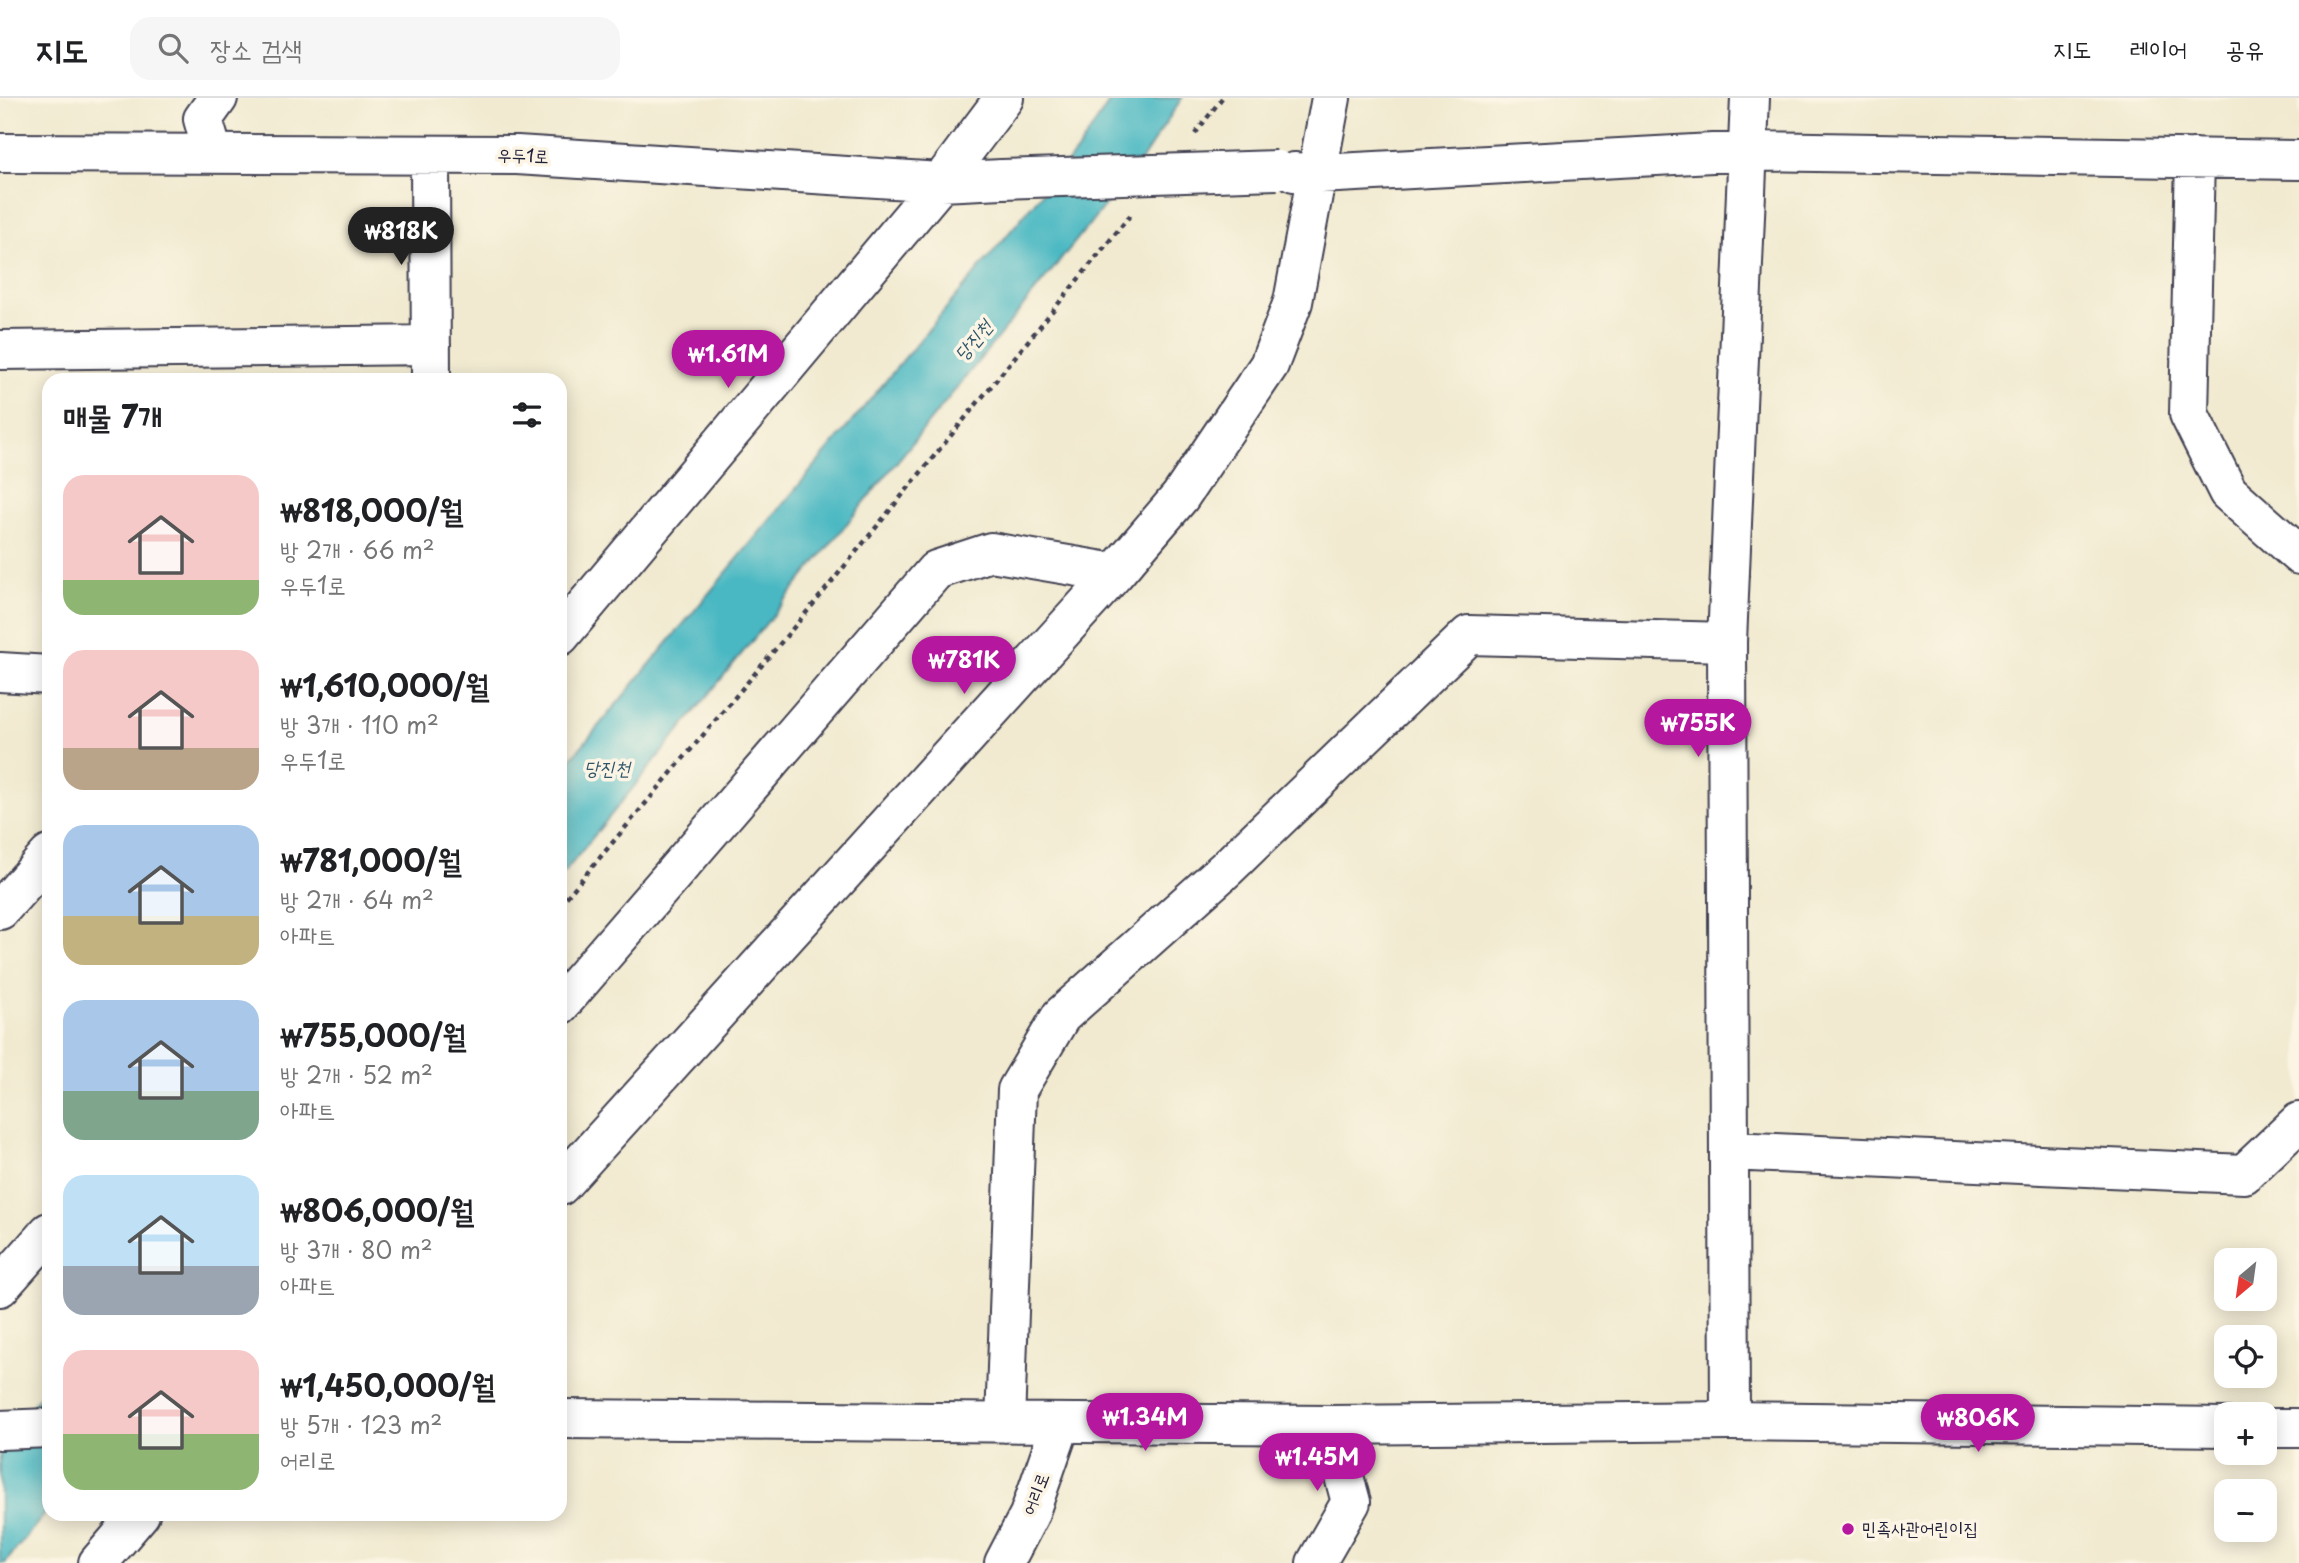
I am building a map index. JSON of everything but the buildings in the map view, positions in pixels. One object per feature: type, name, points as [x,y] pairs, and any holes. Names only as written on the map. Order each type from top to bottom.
[{"type":"street","points":[[213,154],[204,119],[218,98]]},
{"type":"street","points":[[567,628],[941,182],[1004,98]]},
{"type":"street","points":[[567,1178],[1115,573],[1180,497],[1269,365],[1293,302],[1332,98]]},
{"type":"street","points":[[1730,1421],[1727,642],[1750,151],[1750,98]]},
{"type":"street","name":"우두1로","points":[[0,153],[551,156],[941,182],[1277,170],[1318,174],[1750,151],[2299,160]]},
{"type":"street","points":[[0,350],[431,362],[430,155]]},
{"type":"street","points":[[2195,158],[2189,414],[2228,492],[2299,555]]},
{"type":"street","points":[[567,997],[936,570],[991,552],[1115,573]]},
{"type":"street","points":[[1005,1423],[1017,1090],[1061,1016],[1227,867],[1469,635],[1727,642]]},
{"type":"street","points":[[0,672],[42,675]]},
{"type":"street","points":[[0,910],[42,863]]},
{"type":"street","points":[[1729,1151],[2244,1174],[2299,1122]]},
{"type":"street","points":[[0,1287],[42,1240]]},
{"type":"street","points":[[567,1419],[1329,1425],[1730,1421],[2214,1427]]},
{"type":"street","name":"어리로","points":[[1004,1563],[1030,1514],[1061,1423]]},
{"type":"street","points":[[1316,1563],[1351,1502],[1329,1425]]},
{"type":"street","points":[[0,1430],[42,1428]]},
{"type":"street","points":[[2277,1428],[2299,1428]]},
{"type":"street","points":[[98,1563],[134,1521]]},
{"type":"path","points":[[1192,138],[1222,98]]},
{"type":"path","points":[[567,897],[821,595],[1134,212]]},
{"type":"water","name":"당진천","points":[[1112,98],[1182,98],[1143,158],[567,869],[567,764],[1078,150]]},
{"type":"water","points":[[42,1393],[42,1518],[5,1563],[0,1563],[0,1444]]},
{"type":"place","name":"민족사관어린이집","points":[[1848,1529]]}]
